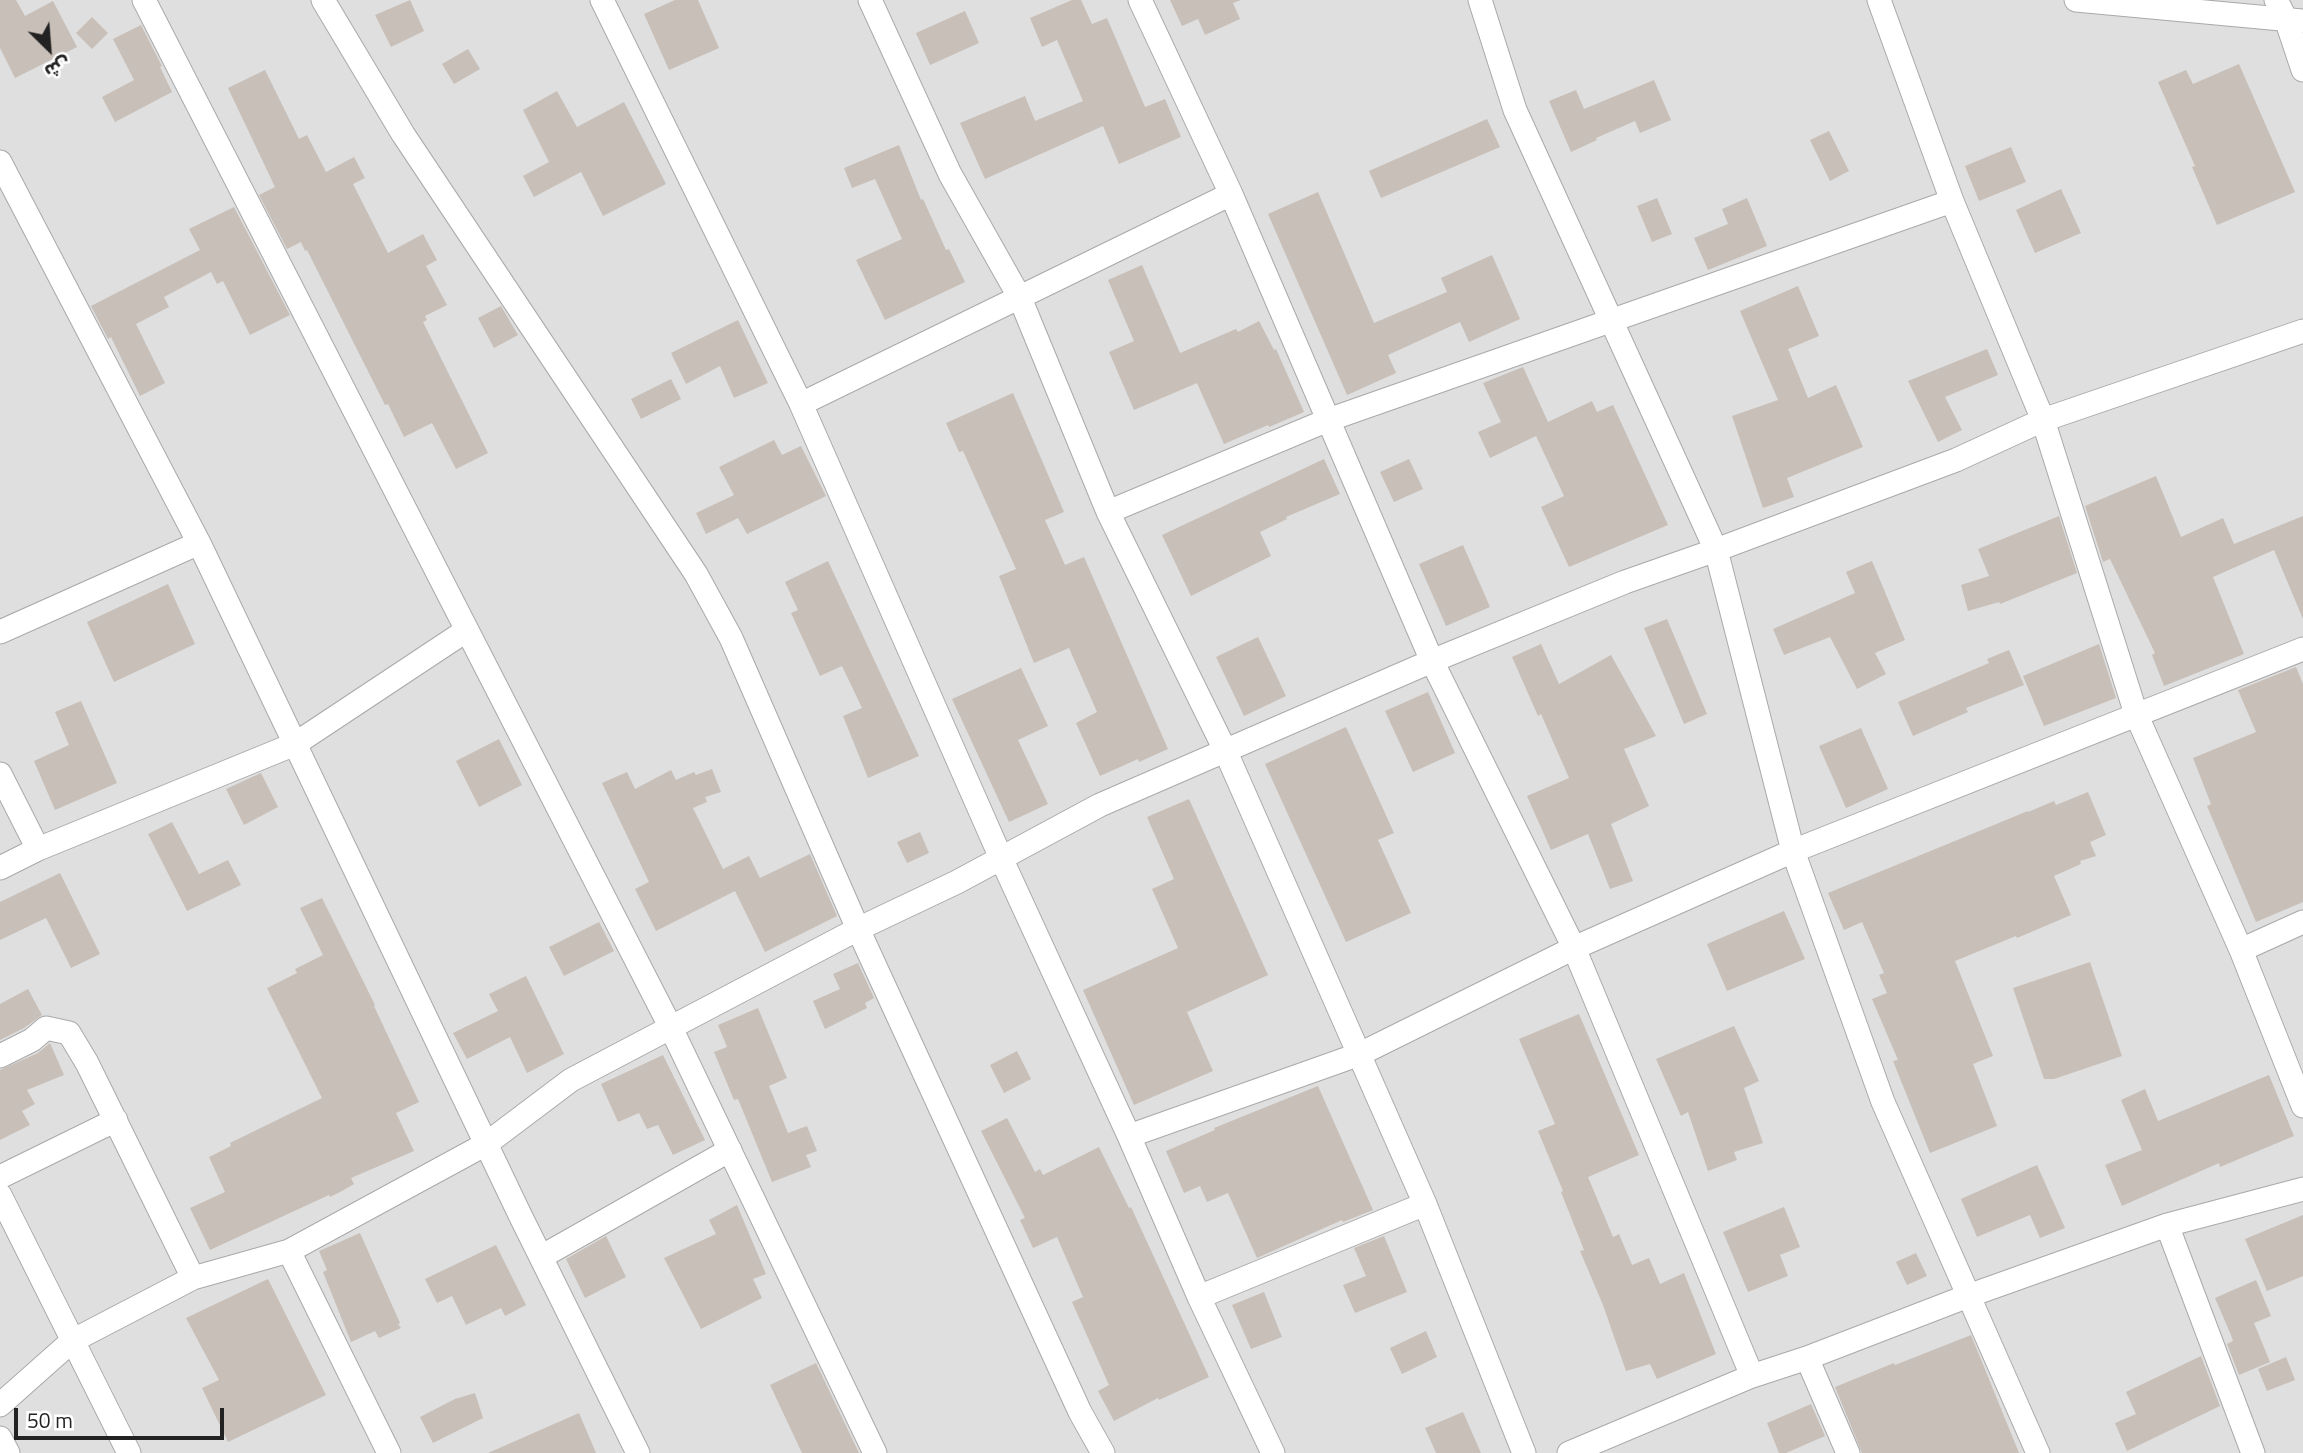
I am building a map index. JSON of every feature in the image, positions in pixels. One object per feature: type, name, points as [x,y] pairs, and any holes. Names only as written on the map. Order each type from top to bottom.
[{"type":"street","points":[[144,0],[671,1028],[875,1453]]},
{"type":"street","points":[[323,0],[403,134],[696,574],[731,638],[858,929],[1075,1400],[1103,1453]]},
{"type":"street","points":[[602,0],[801,404],[1199,1297],[1273,1453]]},
{"type":"street","points":[[870,0],[950,174],[1020,298],[1108,512],[1225,750],[1425,1203],[1524,1453]]},
{"type":"street","points":[[1140,0],[1231,194],[1432,661],[1574,948],[1752,1376]]},
{"type":"street","points":[[1480,0],[1515,110],[1716,550],[1793,851],[1883,1102],[2038,1453]]},
{"type":"street","points":[[1879,0],[1952,201],[2043,420],[2136,714],[2241,950],[2303,1105]]},
{"type":"street","points":[[2076,0],[2288,13],[2303,70]]},
{"type":"street","points":[[0,162],[199,543],[486,1144],[638,1453]]},
{"type":"street","points":[[801,404],[1231,194]]},
{"type":"street","points":[[1108,512],[1328,421],[1952,201]]},
{"type":"street","points":[[0,1405],[72,1341],[193,1278],[289,1251],[486,1144],[571,1080],[858,929],[957,882],[1100,805],[1432,661],[1625,582],[1956,460],[2043,420],[2303,331]]},
{"type":"street","points":[[0,632],[199,543]]},
{"type":"street","points":[[0,868],[38,849],[295,744],[467,630]]},
{"type":"street","points":[[1129,1136],[1360,1055],[1574,948],[1793,851],[2303,649]]},
{"type":"street","points":[[0,774],[38,849]]},
{"type":"street","points":[[2241,950],[2303,922]]},
{"type":"street","points":[[0,1056],[32,1040],[46,1028],[69,1033],[116,1120],[193,1278]]},
{"type":"street","points":[[0,1177],[116,1120]]},
{"type":"street","points":[[541,1257],[730,1150]]},
{"type":"street","points":[[1569,1453],[1752,1376],[1807,1358],[1968,1296],[2167,1225],[2303,1188]]},
{"type":"street","points":[[0,1195],[129,1453]]},
{"type":"street","points":[[1199,1297],[1425,1203]]},
{"type":"street","points":[[2167,1225],[2253,1453]]},
{"type":"street","points":[[289,1251],[389,1453]]},
{"type":"street","points":[[1807,1358],[1848,1453]]},
{"type":"street","points":[[0,1438],[8,1453]]},
{"type":"shaded area","points":[[0,0],[2303,0],[2303,1453],[0,1453]]},
{"type":"building","points":[[0,0],[16,0],[25,16],[53,1],[77,47],[15,78],[0,48]]},
{"type":"building","points":[[410,0],[424,31],[391,47],[375,15]]},
{"type":"building","points":[[675,0],[698,0],[719,48],[669,70],[644,14]]},
{"type":"building","points":[[1072,0],[1081,0],[1092,24],[1107,18],[1145,107],[1165,99],[1181,137],[1119,164],[1103,126],[985,179],[960,123],[1025,96],[1035,121],[1083,101],[1057,40],[1042,47],[1030,18]]},
{"type":"building","points":[[1170,0],[1241,0],[1233,3],[1240,19],[1205,35],[1198,19],[1182,26]]},
{"type":"building","points":[[965,11],[979,43],[930,65],[916,33]]},
{"type":"building","points":[[92,17],[108,33],[92,49],[76,33]]},
{"type":"building","points":[[141,25],[172,92],[115,122],[102,97],[134,80],[113,39]]},
{"type":"building","points":[[468,49],[480,69],[454,84],[442,64]]},
{"type":"building","points":[[2239,64],[2295,192],[2217,225],[2192,167],[2195,166],[2158,82],[2186,70],[2193,84]]},
{"type":"building","points":[[265,70],[299,139],[307,135],[326,172],[354,157],[365,178],[353,184],[388,253],[423,234],[437,260],[426,266],[447,305],[425,316],[427,320],[423,322],[488,453],[456,469],[432,423],[404,437],[388,404],[385,405],[307,250],[305,251],[301,242],[287,249],[259,195],[275,187],[228,88]]},
{"type":"building","points":[[1654,80],[1671,120],[1640,133],[1635,121],[1571,152],[1549,101],[1576,90],[1584,109]]},
{"type":"building","points":[[557,91],[577,127],[624,102],[666,184],[603,216],[581,172],[534,197],[523,176],[549,162],[523,110]]},
{"type":"building","points":[[1487,119],[1500,147],[1381,198],[1369,171]]},
{"type":"building","points":[[1829,131],[1849,171],[1830,181],[1810,140]]},
{"type":"building","points":[[899,145],[921,200],[923,199],[946,250],[949,249],[965,282],[885,320],[856,260],[902,239],[875,179],[852,188],[844,168]]},
{"type":"building","points":[[2011,147],[2026,182],[1979,201],[1965,166]]},
{"type":"building","points":[[2061,189],[2081,233],[2035,253],[2016,210]]},
{"type":"building","points":[[1318,192],[1374,323],[1447,292],[1441,278],[1492,255],[1520,319],[1469,342],[1460,322],[1388,355],[1396,373],[1347,395],[1268,214]]},
{"type":"building","points":[[1657,198],[1672,234],[1652,242],[1637,206]]},
{"type":"building","points":[[1747,198],[1767,246],[1708,270],[1694,238],[1728,224],[1722,209]]},
{"type":"building","points":[[234,207],[290,315],[250,335],[223,281],[217,284],[211,272],[164,297],[169,307],[136,324],[165,383],[140,396],[111,337],[108,339],[91,306],[200,250],[189,229]]},
{"type":"building","points":[[1142,265],[1180,353],[1236,329],[1238,332],[1259,321],[1274,350],[1276,349],[1304,412],[1224,444],[1197,383],[1134,410],[1109,352],[1134,341],[1108,280]]},
{"type":"building","points":[[1798,286],[1819,336],[1788,349],[1808,398],[1836,385],[1863,447],[1787,478],[1794,497],[1763,508],[1732,416],[1778,400],[1740,311]]},
{"type":"building","points":[[501,306],[518,335],[494,348],[478,318]]},
{"type":"building","points":[[738,320],[768,383],[734,398],[720,366],[686,384],[671,353]]},
{"type":"building","points":[[1987,349],[1998,375],[1945,397],[1962,430],[1938,442],[1908,381]]},
{"type":"building","points":[[1523,367],[1548,422],[1592,401],[1597,412],[1613,405],[1668,525],[1569,567],[1541,507],[1564,496],[1536,436],[1490,458],[1478,432],[1501,422],[1483,383]]},
{"type":"building","points":[[671,379],[681,399],[641,419],[631,399]]},
{"type":"building","points":[[1013,393],[1064,512],[1045,520],[1065,565],[1084,557],[1168,749],[1100,776],[1076,723],[1097,712],[1069,648],[1034,663],[999,576],[1016,569],[963,451],[959,452],[946,423]]},
{"type":"building","points":[[774,440],[782,455],[801,446],[826,496],[747,534],[738,518],[706,534],[696,513],[734,495],[719,467]]},
{"type":"building","points":[[1324,459],[1340,494],[1286,517],[1287,519],[1260,532],[1271,556],[1191,596],[1162,535]]},
{"type":"building","points":[[1409,459],[1423,489],[1394,502],[1380,472]]},
{"type":"building","points":[[2156,476],[2181,537],[2223,518],[2234,544],[2303,516],[2303,619],[2274,550],[2213,577],[2244,654],[2164,686],[2152,655],[2155,653],[2110,559],[2103,562],[2085,506]]},
{"type":"building","points":[[2059,516],[2077,573],[2000,604],[1999,602],[1968,611],[1961,585],[1989,576],[1978,549]]},
{"type":"building","points":[[1463,545],[1490,607],[1446,626],[1419,564]]},
{"type":"building","points":[[828,561],[919,756],[868,778],[843,716],[862,708],[842,666],[820,676],[791,613],[798,610],[785,582]]},
{"type":"building","points":[[1872,561],[1905,640],[1875,653],[1886,674],[1857,689],[1830,637],[1784,655],[1773,629],[1855,593],[1846,572]]},
{"type":"building","points":[[168,584],[195,644],[114,682],[87,622]]},
{"type":"building","points":[[1667,619],[1707,714],[1684,724],[1644,628]]},
{"type":"building","points":[[1258,637],[1286,696],[1244,716],[1216,657]]},
{"type":"building","points":[[1541,644],[1559,684],[1611,655],[1656,736],[1624,749],[1649,806],[1611,824],[1633,881],[1610,889],[1588,834],[1551,850],[1527,796],[1569,778],[1512,657]]},
{"type":"building","points":[[2099,644],[2116,698],[2044,726],[2023,676]]},
{"type":"building","points":[[2009,650],[2024,685],[1966,708],[1968,712],[1913,736],[1898,702],[1989,663],[1987,659]]},
{"type":"building","points":[[2296,667],[2303,684],[2303,902],[2256,922],[2207,806],[2211,804],[2193,758],[2256,732],[2238,690]]},
{"type":"building","points":[[1021,668],[1048,726],[1018,740],[1048,804],[1009,822],[952,699]]},
{"type":"building","points":[[1428,692],[1455,753],[1413,772],[1385,711]]},
{"type":"building","points":[[81,701],[117,783],[55,810],[34,761],[69,745],[55,712]]},
{"type":"building","points":[[1346,727],[1394,833],[1378,840],[1411,913],[1346,942],[1265,764]]},
{"type":"building","points":[[1861,728],[1888,789],[1846,808],[1819,746]]},
{"type":"building","points":[[499,739],[522,785],[479,807],[456,761]]},
{"type":"building","points":[[712,769],[721,792],[705,797],[707,802],[693,808],[723,869],[749,856],[760,878],[810,854],[837,916],[765,952],[735,891],[656,931],[635,889],[649,882],[602,783],[627,772],[635,789],[671,770],[676,780],[694,772],[696,775]]},
{"type":"building","points":[[261,773],[278,807],[244,825],[226,789]]},
{"type":"building","points":[[2088,792],[2106,835],[2090,842],[2096,856],[2080,861],[2081,864],[2054,876],[2071,915],[1955,961],[1993,1056],[1973,1064],[1997,1126],[1930,1153],[1893,1061],[1898,1060],[1872,999],[1887,993],[1879,975],[1884,973],[1862,922],[1844,930],[1828,893],[2028,811],[2054,801],[2056,805]]},
{"type":"building","points":[[1189,799],[1268,975],[1187,1012],[1213,1071],[1134,1105],[1083,990],[1178,948],[1152,889],[1174,879],[1147,817]]},
{"type":"building","points":[[172,822],[199,874],[228,860],[241,885],[187,911],[148,834]]},
{"type":"building","points":[[920,832],[929,853],[907,863],[897,842]]},
{"type":"building","points":[[60,873],[100,954],[71,968],[46,918],[0,940],[0,902]]},
{"type":"building","points":[[322,898],[419,1102],[396,1113],[414,1151],[351,1178],[354,1184],[330,1197],[329,1195],[210,1250],[190,1208],[225,1192],[209,1157],[231,1146],[230,1143],[322,1098],[267,988],[297,973],[295,969],[323,955],[300,908]]},
{"type":"building","points":[[1784,911],[1805,959],[1727,991],[1707,944]]},
{"type":"building","points":[[599,922],[614,951],[564,976],[549,947]]},
{"type":"building","points":[[2090,962],[2122,1056],[2054,1079],[2044,1079],[2013,988]]},
{"type":"building","points":[[858,963],[874,998],[865,1003],[867,1008],[825,1029],[813,1001],[840,989],[833,974]]},
{"type":"building","points":[[526,976],[564,1054],[527,1073],[510,1037],[467,1059],[453,1033],[498,1011],[489,994]]},
{"type":"building","points":[[28,989],[42,1015],[0,1040],[0,1004]]},
{"type":"building","points":[[758,1008],[787,1078],[769,1086],[788,1133],[807,1126],[817,1151],[806,1155],[811,1167],[772,1182],[738,1099],[734,1100],[714,1052],[727,1047],[718,1025]]},
{"type":"building","points":[[1579,1014],[1639,1155],[1588,1177],[1613,1237],[1619,1234],[1632,1265],[1649,1258],[1660,1284],[1684,1273],[1716,1354],[1657,1379],[1650,1364],[1626,1371],[1603,1305],[1580,1251],[1584,1250],[1561,1192],[1563,1191],[1538,1131],[1555,1124],[1519,1039]]},
{"type":"building","points":[[1734,1026],[1759,1081],[1744,1088],[1763,1143],[1734,1152],[1737,1160],[1708,1171],[1688,1112],[1681,1116],[1656,1059]]},
{"type":"building","points":[[50,1043],[64,1075],[27,1090],[35,1104],[22,1111],[30,1125],[0,1140],[0,1070],[38,1053]]},
{"type":"building","points":[[1017,1051],[1031,1079],[1004,1093],[990,1065]]},
{"type":"building","points":[[663,1055],[705,1140],[673,1155],[658,1125],[647,1129],[639,1113],[618,1122],[601,1084]]},
{"type":"building","points":[[2269,1075],[2294,1136],[2220,1167],[2219,1163],[2122,1206],[2105,1165],[2142,1150],[2121,1100],[2145,1089],[2158,1121]]},
{"type":"building","points":[[1318,1086],[1373,1210],[1343,1222],[1342,1220],[1257,1258],[1228,1193],[1207,1202],[1200,1186],[1184,1193],[1166,1151],[1215,1130],[1214,1128]]},
{"type":"building","points":[[1007,1118],[1035,1172],[1040,1169],[1043,1175],[1099,1147],[1129,1208],[1131,1207],[1209,1377],[1159,1400],[1158,1398],[1114,1421],[1098,1391],[1109,1385],[1072,1302],[1083,1297],[1057,1237],[1033,1248],[1020,1220],[1025,1218],[981,1131]]},
{"type":"building","points":[[2037,1165],[2065,1228],[2040,1238],[2030,1215],[1977,1237],[1961,1199]]},
{"type":"building","points":[[737,1205],[766,1274],[753,1279],[762,1298],[701,1329],[664,1258],[716,1234],[709,1220]]},
{"type":"building","points":[[1784,1207],[1800,1247],[1780,1255],[1788,1276],[1748,1292],[1723,1232]]},
{"type":"building","points":[[2303,1215],[2303,1276],[2267,1291],[2245,1239]]},
{"type":"building","points":[[360,1233],[401,1328],[379,1338],[375,1331],[351,1342],[323,1272],[327,1270],[319,1251]]},
{"type":"building","points":[[606,1236],[626,1277],[585,1298],[566,1259]]},
{"type":"building","points":[[1384,1236],[1407,1292],[1355,1313],[1343,1285],[1366,1276],[1354,1248]]},
{"type":"building","points":[[496,1245],[526,1305],[505,1316],[501,1308],[466,1325],[452,1296],[437,1303],[425,1279]]},
{"type":"building","points":[[1916,1253],[1927,1276],[1907,1285],[1896,1262]]},
{"type":"building","points":[[268,1279],[326,1395],[228,1442],[202,1388],[219,1380],[186,1318]]},
{"type":"building","points":[[2256,1280],[2271,1316],[2254,1323],[2270,1362],[2239,1375],[2227,1344],[2233,1341],[2215,1298]]},
{"type":"building","points":[[1264,1292],[1282,1337],[1251,1349],[1232,1305]]},
{"type":"building","points":[[1426,1331],[1437,1357],[1402,1374],[1390,1348]]},
{"type":"building","points":[[1971,1335],[2019,1453],[1862,1453],[1835,1387]]},
{"type":"building","points":[[2201,1356],[2220,1406],[2127,1451],[2115,1423],[2136,1414],[2126,1392]]},
{"type":"building","points":[[2286,1357],[2295,1380],[2267,1391],[2258,1369]]},
{"type":"building","points":[[816,1363],[859,1453],[802,1453],[770,1385]]},
{"type":"building","points":[[475,1393],[483,1418],[433,1443],[420,1417],[455,1399]]},
{"type":"building","points":[[1811,1404],[1825,1436],[1786,1453],[1779,1453],[1767,1423]]},
{"type":"building","points":[[1463,1412],[1481,1453],[1436,1453],[1425,1428]]},
{"type":"building","points":[[579,1413],[596,1453],[488,1453]]}]
